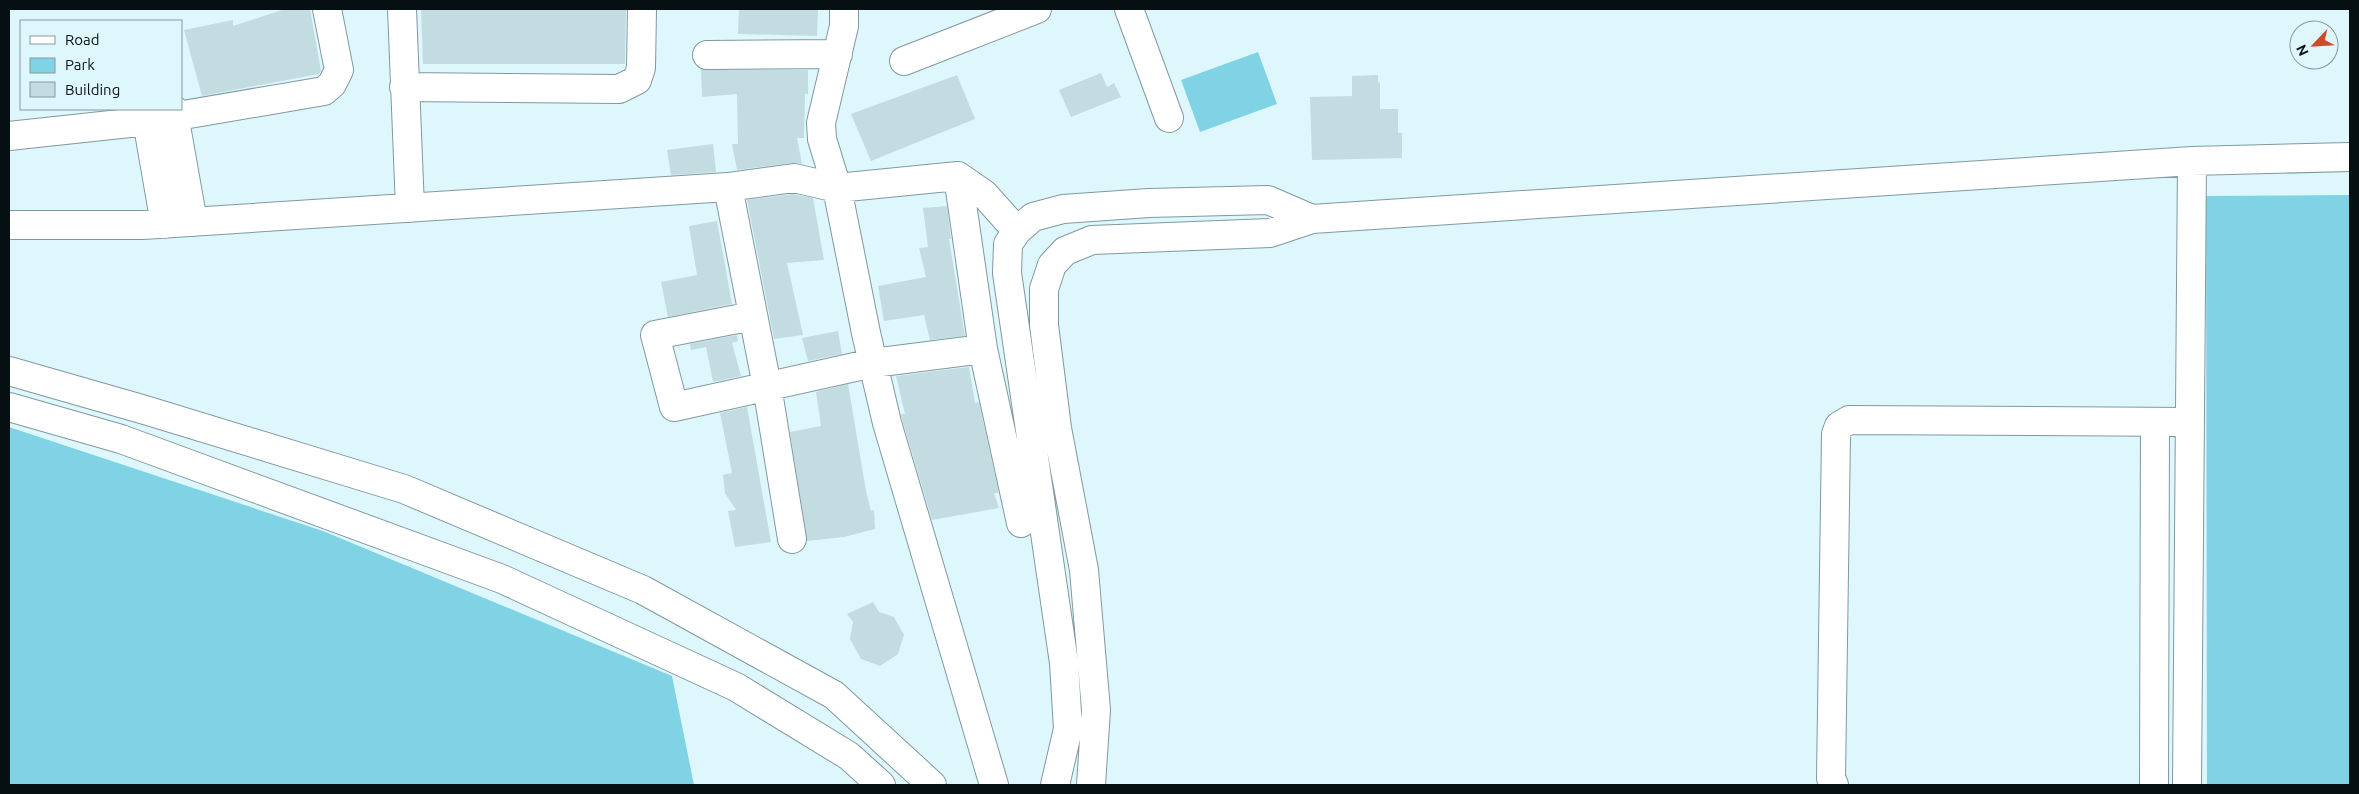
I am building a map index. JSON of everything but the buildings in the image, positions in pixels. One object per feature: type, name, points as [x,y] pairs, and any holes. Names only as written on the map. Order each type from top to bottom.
[{"type":"street","points":[[9,136],[324,91],[332,84],[339,70],[327,9]]},
{"type":"street","points":[[402,9],[410,208]]},
{"type":"street","points":[[404,87],[619,89],[638,80],[642,9]]},
{"type":"street","points":[[844,9],[844,26],[821,123],[822,139],[837,188],[873,363],[888,423],[994,785]]},
{"type":"street","points":[[904,61],[1037,9]]},
{"type":"street","points":[[1129,9],[1169,118]]},
{"type":"street","points":[[707,55],[838,54]]},
{"type":"street","points":[[174,112],[193,222]]},
{"type":"street","points":[[147,115],[165,224]]},
{"type":"street","points":[[1091,785],[1096,710],[1084,570],[1057,428],[1044,325],[1044,289],[1052,265],[1066,250],[1092,240],[1270,233],[1312,219],[2192,161],[2350,157]]},
{"type":"street","points":[[2188,785],[2192,161]]},
{"type":"street","points":[[958,176],[983,349],[1021,523]]},
{"type":"street","points":[[9,225],[165,224],[728,187],[794,178],[837,188],[958,176],[984,194],[1016,231]]},
{"type":"street","points":[[728,187],[766,386],[792,538]]},
{"type":"street","points":[[1055,785],[1068,729],[1064,663],[1007,273],[1008,244],[1016,231],[1033,217],[1063,208],[1150,203],[1268,200],[1312,219]]},
{"type":"street","points":[[753,316],[655,335],[674,407],[873,363],[983,349]]},
{"type":"street","points":[[9,371],[154,412],[404,489],[643,590],[834,695],[932,785]]},
{"type":"street","points":[[9,407],[121,439],[502,579],[736,687],[849,756],[881,785]]},
{"type":"street","points":[[1834,785],[1831,778],[1836,434],[1839,426],[1849,420],[2190,422]]},
{"type":"street","points":[[2154,785],[2155,423]]},
{"type":"green space","points":[[1258,52],[1277,104],[1200,132],[1181,80]]},
{"type":"green space","points":[[2350,195],[2350,785],[2207,785],[2206,196]]},
{"type":"green space","points":[[9,427],[323,531],[672,676],[694,785],[9,785]]}]
